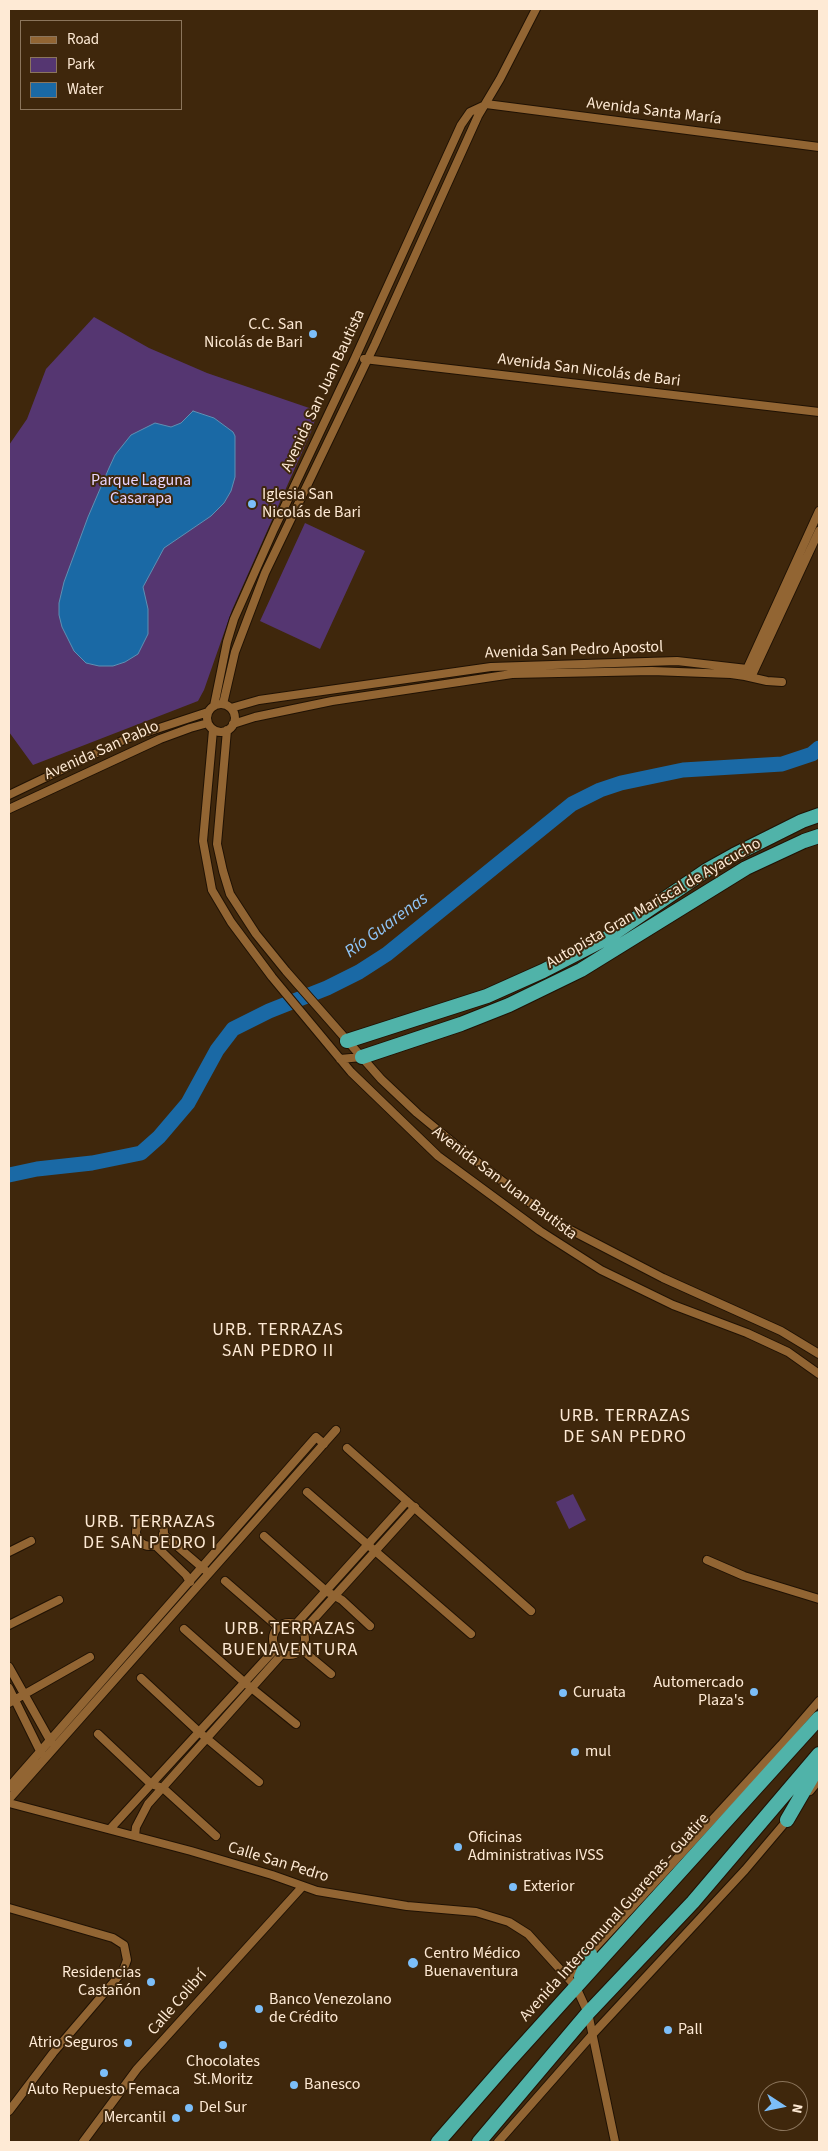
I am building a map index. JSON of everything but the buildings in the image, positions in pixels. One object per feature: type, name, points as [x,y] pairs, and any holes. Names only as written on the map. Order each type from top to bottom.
[{"type":"highway","name":"Autopista Gran Mariscal de Ayacucho","points":[[347,1041],[487,996],[543,971],[607,938],[707,870],[794,825],[819,816]]},
{"type":"highway","name":"Autopista Gran Mariscal de Ayacucho","points":[[362,1056],[461,1024],[581,970],[746,868],[819,836]]},
{"type":"highway","name":"Avenida Intercomunal Guarenas - Guatire","points":[[438,2142],[572,1982],[819,1718]]},
{"type":"highway","points":[[479,2142],[588,2013],[693,1902],[819,1754]]},
{"type":"highway","points":[[787,1820],[819,1765]]},
{"type":"highway","points":[[572,1982],[590,1954]]},
{"type":"street","name":"Avenida San Juan Bautista","points":[[223,704],[235,652],[259,588],[368,359],[478,116],[536,9]]},
{"type":"street","name":"Avenida San Juan Bautista","points":[[486,104],[470,112],[461,125],[237,613],[227,642],[211,709],[203,841],[212,890],[220,906],[272,977],[340,1059],[438,1156],[540,1231],[600,1270],[673,1305],[747,1333],[788,1352],[819,1374]]},
{"type":"street","name":"Avenida Santa María","points":[[486,104],[819,147]]},
{"type":"street","name":"Avenida San Nicolás de Bari","points":[[355,358],[819,412]]},
{"type":"street","points":[[745,676],[753,673],[753,665],[819,511]]},
{"type":"street","points":[[753,665],[819,531]]},
{"type":"street","name":"Avenida San Pedro Apostol","points":[[231,708],[259,700],[491,667],[677,662],[746,669],[753,665]]},
{"type":"street","name":"Avenida San Pedro Apostol","points":[[233,724],[255,717],[332,701],[512,674],[652,671],[731,674],[767,682],[782,682]]},
{"type":"street","points":[[211,709],[223,704],[231,708],[235,716],[233,724],[227,730],[222,732],[211,726]]},
{"type":"street","name":"Avenida San Pablo","points":[[9,795],[126,739],[211,709]]},
{"type":"street","name":"Avenida San Pablo","points":[[9,809],[160,739],[190,728],[211,726]]},
{"type":"street","name":"Avenida San Juan Bautista","points":[[227,730],[217,844],[222,871],[230,894],[256,934],[286,971],[381,1079],[417,1113],[462,1150],[555,1222],[663,1278],[781,1331],[819,1354]]},
{"type":"street","points":[[340,1059],[347,1041]]},
{"type":"street","name":"Autopista Gran Mariscal de Ayacucho","points":[[340,1059],[362,1056]]},
{"type":"street","points":[[9,1801],[336,1430]]},
{"type":"street","points":[[9,1787],[39,1750],[201,1570],[316,1437],[324,1444]]},
{"type":"street","points":[[347,1448],[531,1611]]},
{"type":"street","points":[[307,1449],[314,1456]]},
{"type":"street","points":[[307,1492],[471,1634]]},
{"type":"street","points":[[296,1624],[407,1500]]},
{"type":"street","points":[[303,1631],[414,1507]]},
{"type":"street","points":[[190,1582],[186,1575],[155,1545],[143,1544],[138,1539],[136,1531],[139,1523],[146,1519],[154,1519],[160,1523],[163,1535],[201,1570],[210,1574]]},
{"type":"street","points":[[155,1545],[163,1535]]},
{"type":"street","points":[[264,1536],[326,1591],[342,1600],[370,1626]]},
{"type":"street","points":[[9,1552],[31,1541]]},
{"type":"street","points":[[707,1560],[752,1578],[819,1600]]},
{"type":"street","points":[[225,1581],[278,1627]]},
{"type":"street","points":[[9,1625],[59,1600]]},
{"type":"street","points":[[290,1623],[296,1624],[303,1631],[305,1640],[301,1649],[293,1654],[282,1654],[276,1648],[273,1637],[278,1627],[290,1623]]},
{"type":"street","points":[[184,1628],[244,1682],[296,1724]]},
{"type":"street","points":[[110,1829],[276,1648]]},
{"type":"street","points":[[301,1649],[331,1674]]},
{"type":"street","points":[[135,1836],[136,1827],[148,1804],[282,1654]]},
{"type":"street","points":[[12,1701],[90,1657]]},
{"type":"street","points":[[9,1667],[54,1749]]},
{"type":"street","points":[[141,1678],[199,1732],[259,1782]]},
{"type":"street","points":[[9,1688],[12,1701],[44,1760]]},
{"type":"street","name":"Avenida Intercomunal Guarenas - Guatire","points":[[590,1954],[662,1873],[700,1835],[819,1701]]},
{"type":"street","points":[[98,1734],[151,1784],[163,1788],[216,1836]]},
{"type":"street","points":[[498,2142],[592,2035],[745,1870],[819,1780]]},
{"type":"street","name":"Calle San Pedro","points":[[9,1801],[244,1866],[302,1887],[378,1902],[476,1912],[492,1915],[509,1922],[528,1934],[572,1982],[588,2013],[615,2142]]},
{"type":"street","name":"Calle Colibrí","points":[[83,2142],[137,2070],[302,1887]]},
{"type":"street","points":[[9,1908],[113,1938],[124,1945],[127,1960],[123,1971],[54,2053],[9,2111]]},
{"type":"green space","name":"Parque Laguna Casarapa","points":[[94,317],[149,348],[207,373],[318,411],[311,432],[232,610],[204,690],[198,701],[33,765],[9,732],[9,445],[27,419],[46,369]]},
{"type":"green space","points":[[305,523],[365,551],[320,649],[260,621]]},
{"type":"green space","points":[[573,1494],[586,1520],[569,1529],[556,1502]]},
{"type":"water","points":[[193,411],[214,418],[233,432],[235,436],[235,477],[231,491],[224,503],[211,516],[164,548],[143,587],[148,609],[148,634],[138,654],[125,662],[113,666],[99,666],[86,663],[74,651],[62,627],[59,603],[64,582],[88,517],[115,455],[131,435],[155,423],[171,427],[181,423]]},
{"type":"waterway","name":"Río Guarenas","points":[[9,1175],[37,1169],[92,1163],[141,1153],[159,1137],[188,1103],[217,1050],[233,1029],[269,1011],[327,988],[359,972],[387,954],[572,804],[600,790],[621,783],[683,770],[782,764],[812,754],[819,748]]},
{"type":"place","name":"C.C. San Nicolás de Bari","points":[[313,334]]},
{"type":"place","name":"Iglesia San Nicolás de Bari","points":[[252,504]]},
{"type":"place","name":"Automercado Plaza's","points":[[754,1692]]},
{"type":"place","name":"Curuata","points":[[563,1693]]},
{"type":"place","name":"mul","points":[[575,1752]]},
{"type":"place","name":"Oficinas Administrativas IVSS","points":[[458,1847]]},
{"type":"place","name":"Exterior","points":[[513,1887]]},
{"type":"place","name":"Centro Médico Buenaventura","points":[[413,1963]]},
{"type":"place","name":"Residencias Castañón","points":[[151,1982]]},
{"type":"place","name":"Banco Venezolano de Crédito","points":[[259,2009]]},
{"type":"place","name":"Pall","points":[[668,2030]]},
{"type":"place","name":"Atrio Seguros","points":[[128,2043]]},
{"type":"place","name":"Chocolates St.Moritz","points":[[223,2045]]},
{"type":"place","name":"Auto Repuesto Femaca","points":[[104,2073]]},
{"type":"place","name":"Banesco","points":[[294,2085]]},
{"type":"place","name":"Del Sur","points":[[189,2108]]},
{"type":"place","name":"Mercantil","points":[[176,2118]]},
{"type":"district","name":"URB. TERRAZAS SAN PEDRO II","points":[[278,1341]]},
{"type":"district","name":"URB. TERRAZAS DE SAN PEDRO","points":[[625,1427]]},
{"type":"district","name":"URB. TERRAZAS DE SAN PEDRO I","points":[[150,1534]]},
{"type":"district","name":"URB. TERRAZAS BUENAVENTURA","points":[[290,1640]]}]
